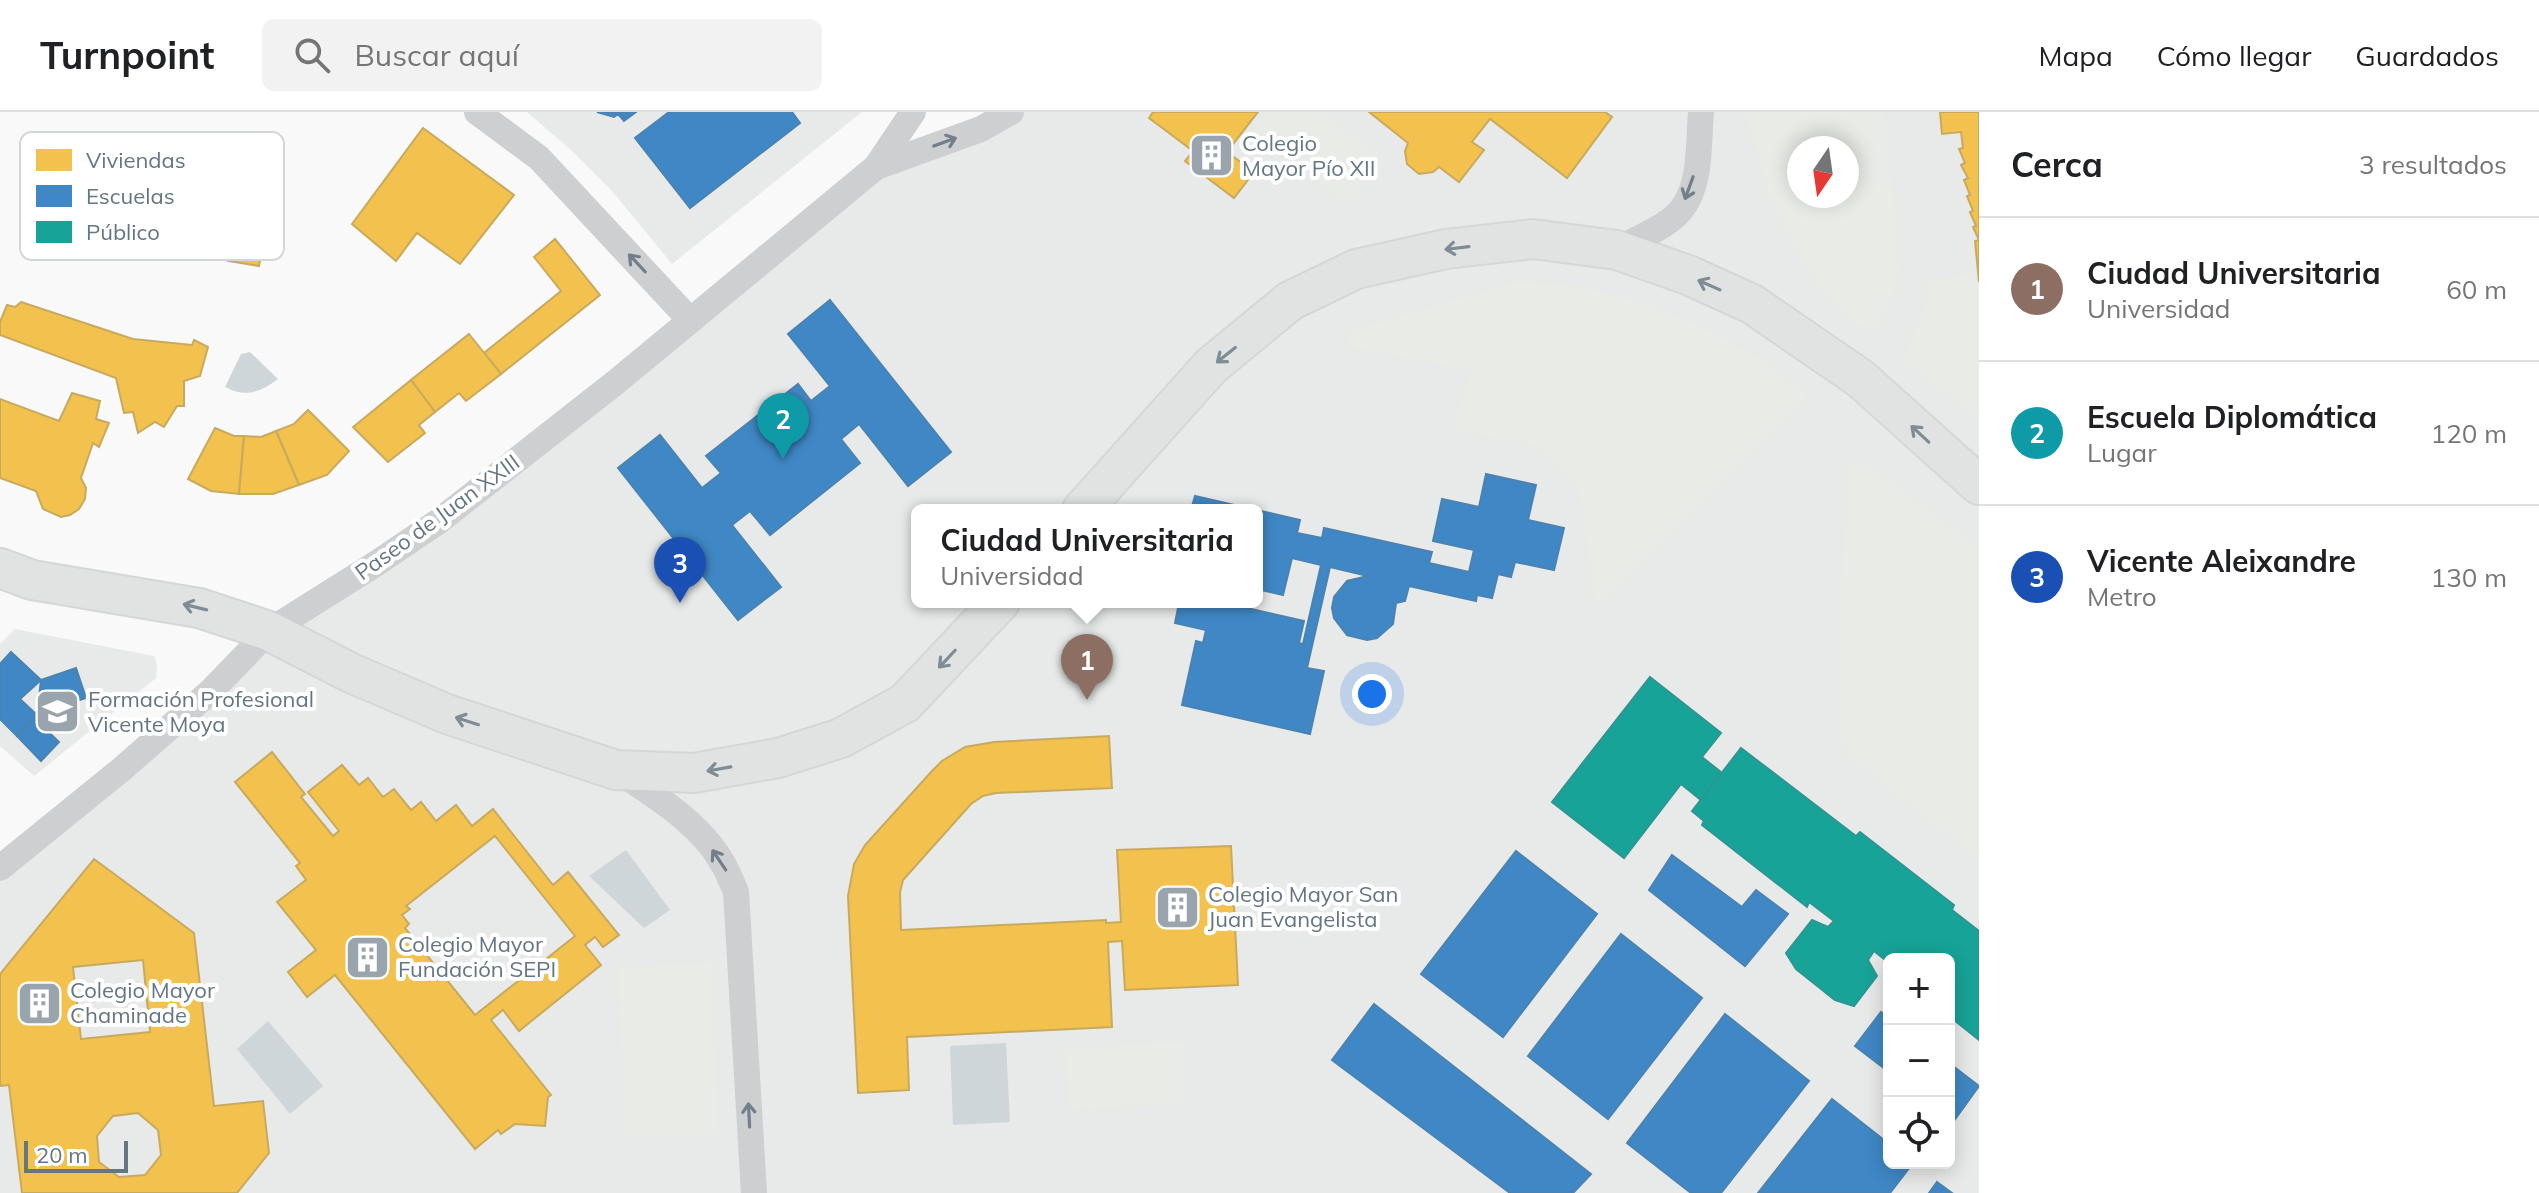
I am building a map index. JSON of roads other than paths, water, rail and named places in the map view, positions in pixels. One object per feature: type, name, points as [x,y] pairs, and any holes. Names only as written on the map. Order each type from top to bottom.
[{"type":"street","points":[[477,112],[539,158],[690,320]]},
{"type":"street","points":[[876,167],[913,112]]},
{"type":"street","points":[[876,167],[981,129],[1011,112]]},
{"type":"street","points":[[1617,250],[1665,223],[1681,209],[1698,159],[1701,112]]},
{"type":"street","name":"Paseo de Juan XXIII","points":[[0,868],[122,769],[211,691],[269,631],[439,521],[876,167]]},
{"type":"street","points":[[1087,504],[1211,366],[1290,301],[1356,269],[1446,249],[1533,239],[1617,250],[1688,275],[1752,304],[1861,379],[1979,485]]},
{"type":"street","points":[[0,568],[32,580],[199,608],[269,631],[362,678],[447,714],[616,770],[694,773],[778,758],[841,738],[905,703],[994,608]]},
{"type":"street","points":[[616,770],[696,830],[723,862],[736,892],[754,1193]]},
{"type":"place","name":"Colegio Mayor Pío XII","points":[[1211,156]]},
{"type":"place","name":"Escuela Diplomática","points":[[783,459]]},
{"type":"place","name":"Vicente Aleixandre","points":[[680,603]]},
{"type":"place","name":"Ciudad Universitaria","points":[[1087,700]]},
{"type":"place","name":"Formación Profesional Vicente Moya","points":[[57,712]]},
{"type":"place","name":"Colegio Mayor San Juan Evangelista","points":[[1177,907]]},
{"type":"place","name":"Colegio Mayor Fundación SEPI","points":[[367,957]]},
{"type":"place","name":"Colegio Mayor Chaminade","points":[[39,1003]]}]
